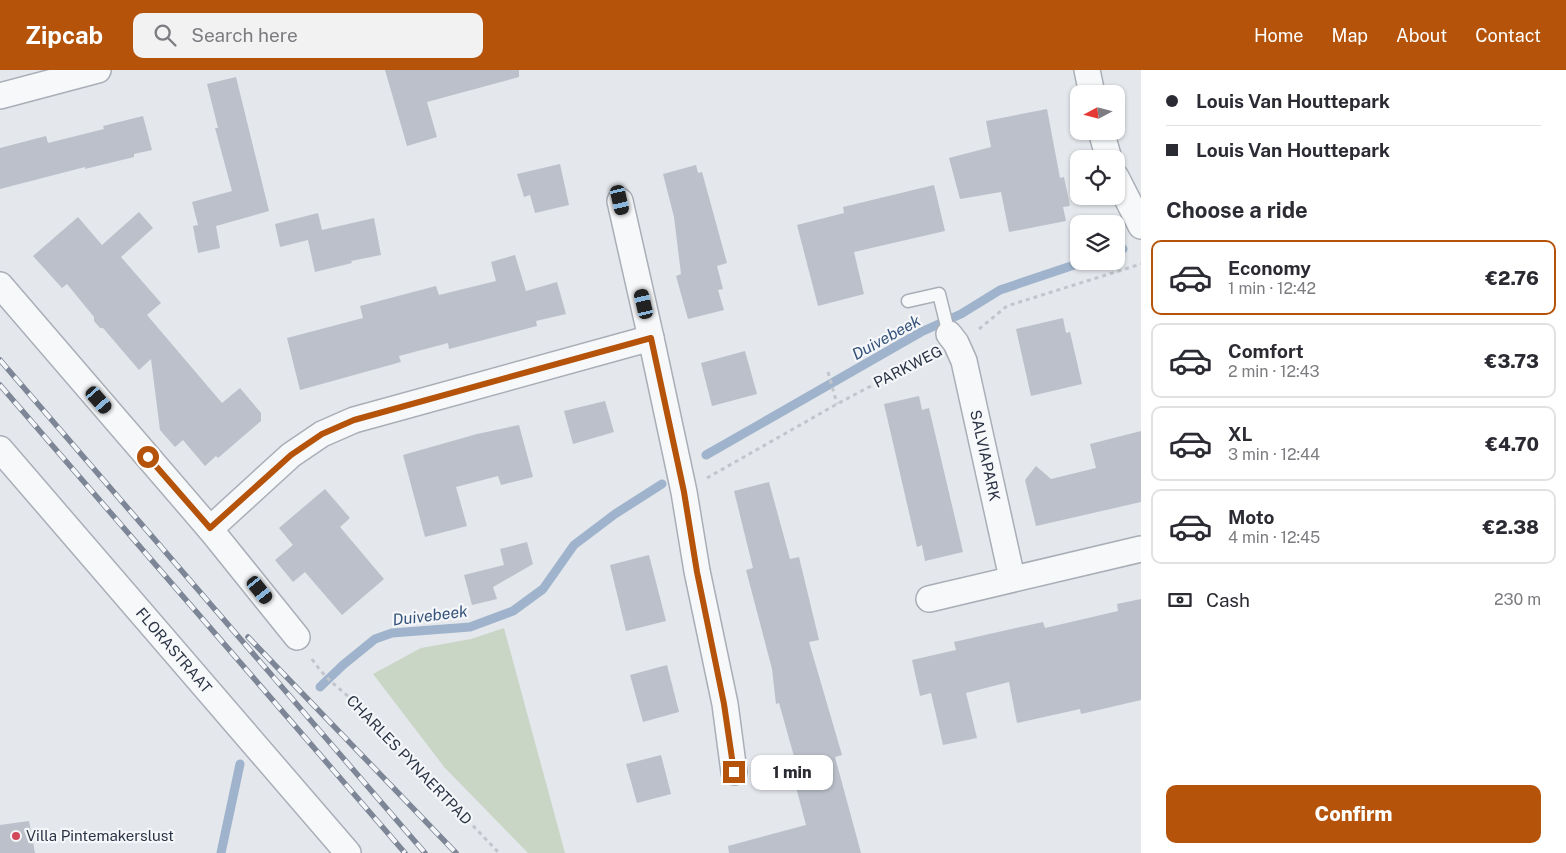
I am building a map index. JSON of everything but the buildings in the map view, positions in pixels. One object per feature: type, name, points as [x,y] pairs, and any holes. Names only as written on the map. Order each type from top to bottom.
[{"type":"street","points":[[0,96],[98,70]]},
{"type":"street","points":[[1088,70],[1090,85]]},
{"type":"street","points":[[1125,195],[1141,226]]},
{"type":"street","points":[[620,200],[684,492],[697,572],[724,704],[734,772]]},
{"type":"street","points":[[0,285],[210,528],[297,636]]},
{"type":"street","name":"SALVIAPARK","points":[[949,330],[964,361],[1012,578]]},
{"type":"street","points":[[210,528],[291,455],[322,434],[354,420],[651,338]]},
{"type":"street","name":"FLORASTRAAT","points":[[0,448],[348,853]]},
{"type":"street","points":[[928,599],[1141,549]]},
{"type":"lane","points":[[908,301],[939,294],[949,330]]},
{"type":"path","name":"PARKWEG","points":[[684,492],[836,404],[935,352],[949,330],[972,334],[1007,306],[1141,264]]},
{"type":"path","points":[[828,372],[836,404]]},
{"type":"path","name":"CHARLES PYNAERTPAD","points":[[318,668],[336,687],[354,701],[499,853]]},
{"type":"green space","points":[[504,628],[565,853],[528,853],[445,768],[373,674],[421,648],[471,639]]},
{"type":"waterway","name":"Duivebeek","points":[[706,455],[921,332],[961,314],[1000,290],[1070,266]]},
{"type":"waterway","name":"Duivebeek","points":[[320,687],[375,639],[392,633],[470,627],[513,611],[543,589],[574,545],[615,514],[662,484]]},
{"type":"waterway","name":"Duivebeek","points":[[221,853],[240,764]]},
{"type":"railway","points":[[0,360],[425,853]]},
{"type":"railway","points":[[0,385],[405,853]]},
{"type":"railway","points":[[248,637],[456,853]]},
{"type":"place","name":"Villa Pintemakerslust","points":[[16,836]]},
{"type":"route","points":[[148,457],[210,528],[291,455],[322,434],[354,420],[651,338],[684,492],[697,572],[724,704],[734,772]]}]
